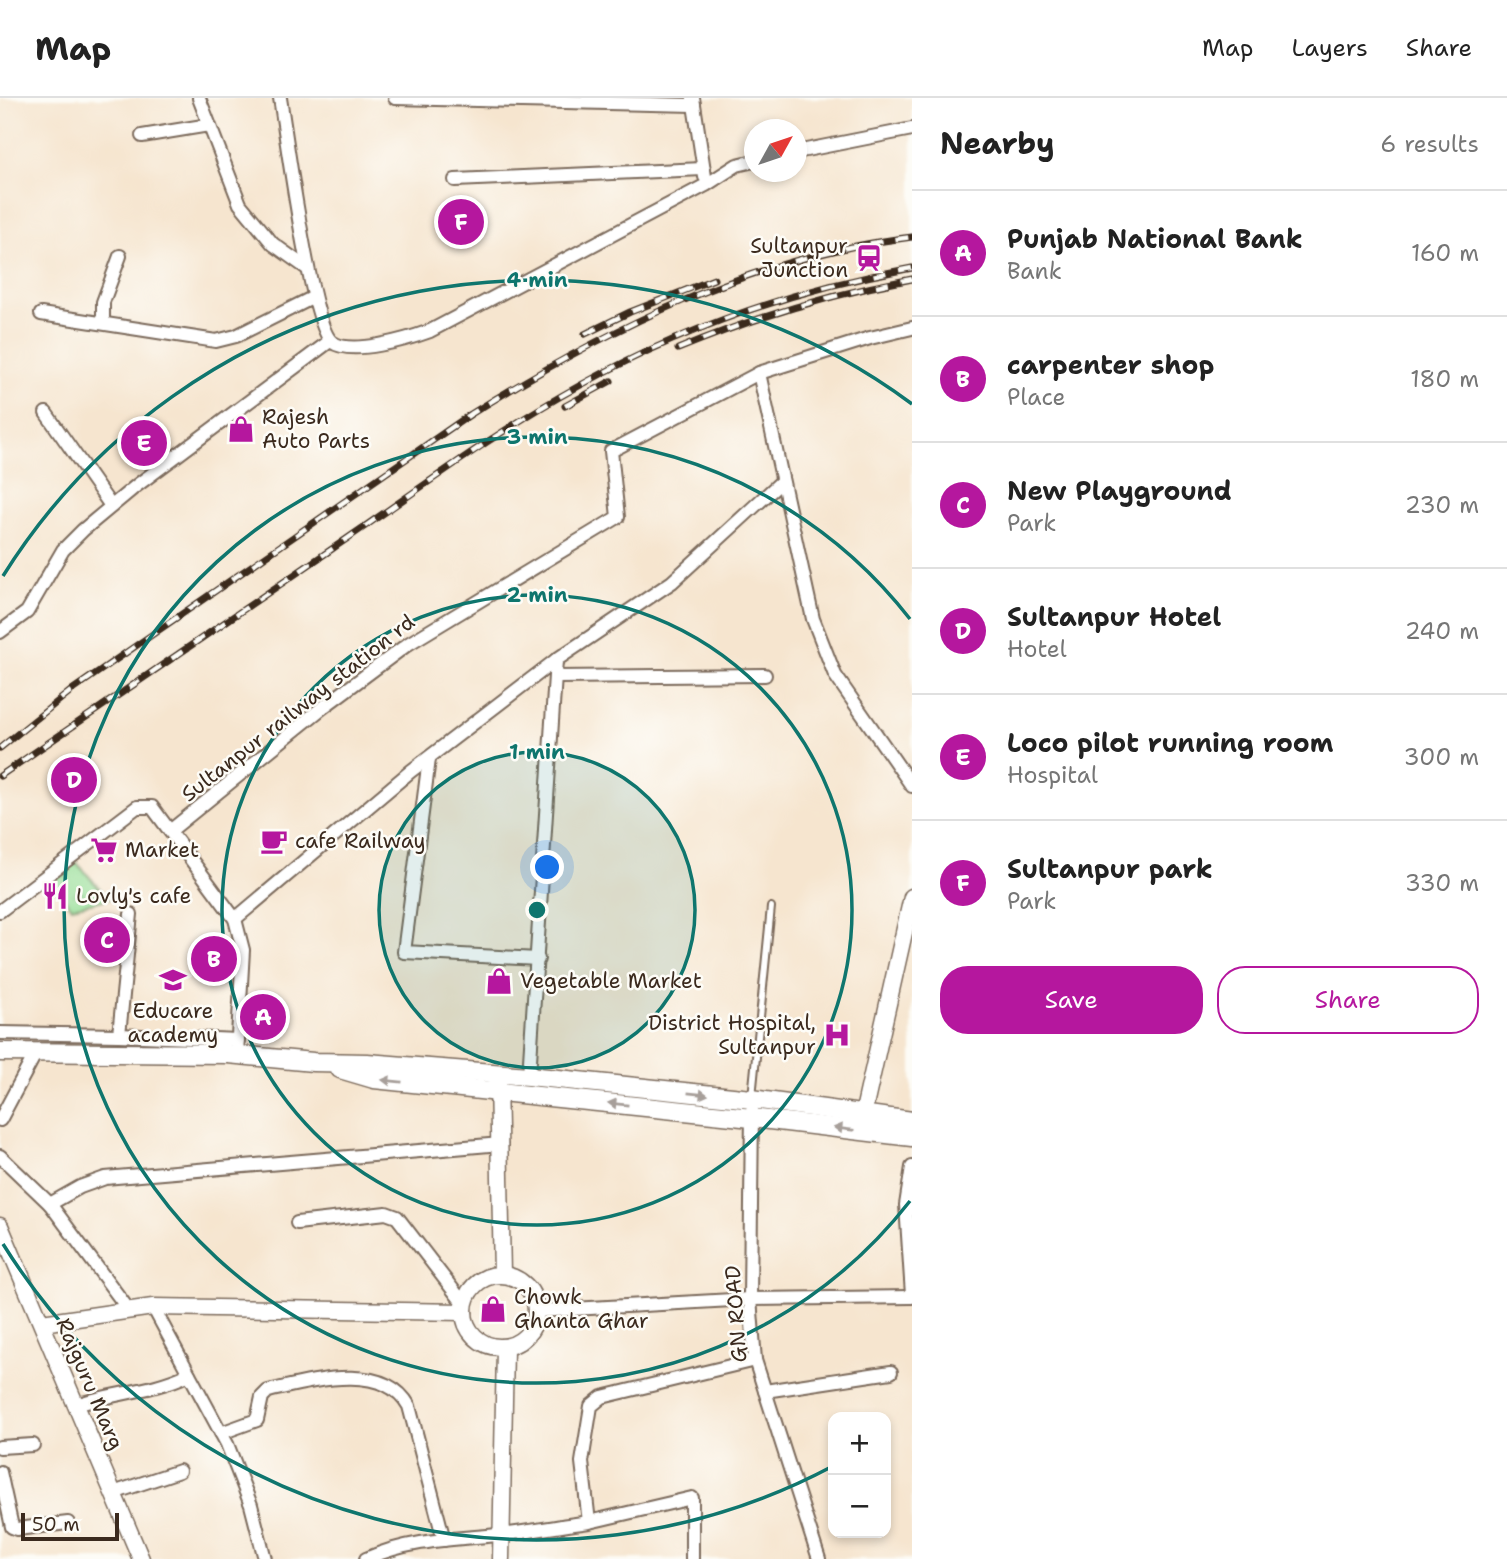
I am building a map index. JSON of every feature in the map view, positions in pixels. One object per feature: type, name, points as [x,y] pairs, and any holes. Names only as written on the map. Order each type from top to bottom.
[{"type":"main road","points":[[0,1052],[234,1050],[313,1062],[367,1063],[498,1083],[912,1121]]},
{"type":"main road","points":[[498,1083],[529,1076],[752,1108],[912,1137]]},
{"type":"street","points":[[199,98],[240,204],[273,244],[308,269]]},
{"type":"street","points":[[280,98],[308,269],[322,328],[330,341],[343,347],[396,343],[430,331],[744,163]]},
{"type":"street","points":[[395,98],[694,101],[706,185]]},
{"type":"street","points":[[142,136],[209,125]]},
{"type":"street","points":[[807,150],[912,129]]},
{"type":"street","points":[[455,180],[704,169]]},
{"type":"street","points":[[103,323],[103,302],[120,256]]},
{"type":"street","points":[[41,314],[216,341],[236,336],[314,296]]},
{"type":"street","name":"Sultanpur railway station rd","points":[[170,831],[322,708],[408,644],[618,517],[611,451],[759,373],[870,338],[912,328]]},
{"type":"street","points":[[0,632],[27,612],[63,550],[83,530],[330,341]]},
{"type":"street","points":[[759,373],[813,619],[835,676],[912,786]]},
{"type":"street","points":[[46,413],[111,506]]},
{"type":"street","points":[[235,919],[411,771],[556,660],[672,582],[781,482]]},
{"type":"street","points":[[529,1076],[556,660]]},
{"type":"street","points":[[556,677],[765,675]]},
{"type":"street","points":[[429,759],[404,952],[538,959]]},
{"type":"street","points":[[0,911],[137,807],[152,807],[235,919],[243,950],[234,1061],[0,1059]]},
{"type":"street","points":[[863,1115],[912,897]]},
{"type":"street","points":[[120,1035],[131,915]]},
{"type":"street","points":[[0,1033],[120,1035],[234,1050]]},
{"type":"street","points":[[0,1120],[33,1059]]},
{"type":"street","points":[[498,1083],[502,1275]]},
{"type":"street","name":"GN ROAD","points":[[752,1108],[750,1299],[755,1360],[818,1559]]},
{"type":"street","points":[[50,1204],[80,1187],[105,1178],[500,1144]]},
{"type":"street","points":[[0,1156],[50,1204],[128,1309]]},
{"type":"street","points":[[537,1311],[750,1299],[912,1296],[906,1205],[912,1167]]},
{"type":"street","points":[[297,1223],[392,1214],[397,1217],[464,1308]]},
{"type":"street","name":"Rajguru Marg","points":[[0,1226],[141,1559]]},
{"type":"street","points":[[502,1275],[520,1280],[532,1293],[537,1311],[533,1328],[522,1342],[505,1348],[487,1346],[473,1336],[464,1321],[464,1308],[471,1288],[485,1277],[502,1275]]},
{"type":"street","points":[[42,1323],[153,1307],[464,1308]]},
{"type":"street","points":[[153,1307],[221,1433],[241,1476],[265,1559]]},
{"type":"street","points":[[501,1559],[505,1348]]},
{"type":"street","points":[[589,1522],[582,1462],[591,1406],[603,1397],[755,1360]]},
{"type":"street","points":[[765,1391],[891,1372]]},
{"type":"street","points":[[76,1405],[117,1393],[154,1388],[189,1374]]},
{"type":"street","points":[[221,1433],[257,1420],[262,1396],[268,1391],[317,1381],[364,1378],[386,1384],[402,1395],[409,1406],[444,1540]]},
{"type":"street","points":[[0,1447],[33,1445]]},
{"type":"street","points":[[113,1493],[179,1471]]},
{"type":"street","points":[[0,1472],[5,1524],[17,1529],[68,1523]]},
{"type":"street","points":[[366,1559],[385,1552],[444,1540],[589,1522],[692,1498],[692,1559]]},
{"type":"lane","points":[[752,1108],[771,907]]},
{"type":"green space","points":[[76,862],[109,899],[72,907],[49,883]]},
{"type":"railway","points":[[0,748],[72,690],[471,414],[522,383],[627,326],[738,279],[795,261],[912,237]]},
{"type":"railway","points":[[0,776],[484,444],[579,386],[658,346],[741,313],[825,287],[912,268]]},
{"type":"railway","points":[[585,334],[630,312],[714,279]]},
{"type":"railway","points":[[678,349],[793,308],[912,279]]},
{"type":"railway","points":[[565,406],[611,381]]},
{"type":"place","name":"Sultanpur park","points":[[461,222]]},
{"type":"place","name":"Sultanpur Junction","points":[[869,258]]},
{"type":"place","name":"Rajesh Auto Parts","points":[[241,429]]},
{"type":"place","name":"Loco pilot running room","points":[[144,443]]},
{"type":"place","name":"Sultanpur Hotel","points":[[74,780]]},
{"type":"place","name":"cafe Railway","points":[[274,841]]},
{"type":"place","name":"Market","points":[[104,850]]},
{"type":"place","name":"Lovly's cafe","points":[[55,896]]},
{"type":"place","name":"New Playground","points":[[107,940]]},
{"type":"place","name":"carpenter shop","points":[[214,959]]},
{"type":"place","name":"Educare academy","points":[[173,980]]},
{"type":"place","name":"Vegetable Market","points":[[499,981]]},
{"type":"place","name":"Punjab National Bank","points":[[263,1017]]},
{"type":"place","name":"District Hospital, Sultanpur","points":[[837,1035]]},
{"type":"place","name":"Chowk Ghanta Ghar","points":[[493,1309]]}]
